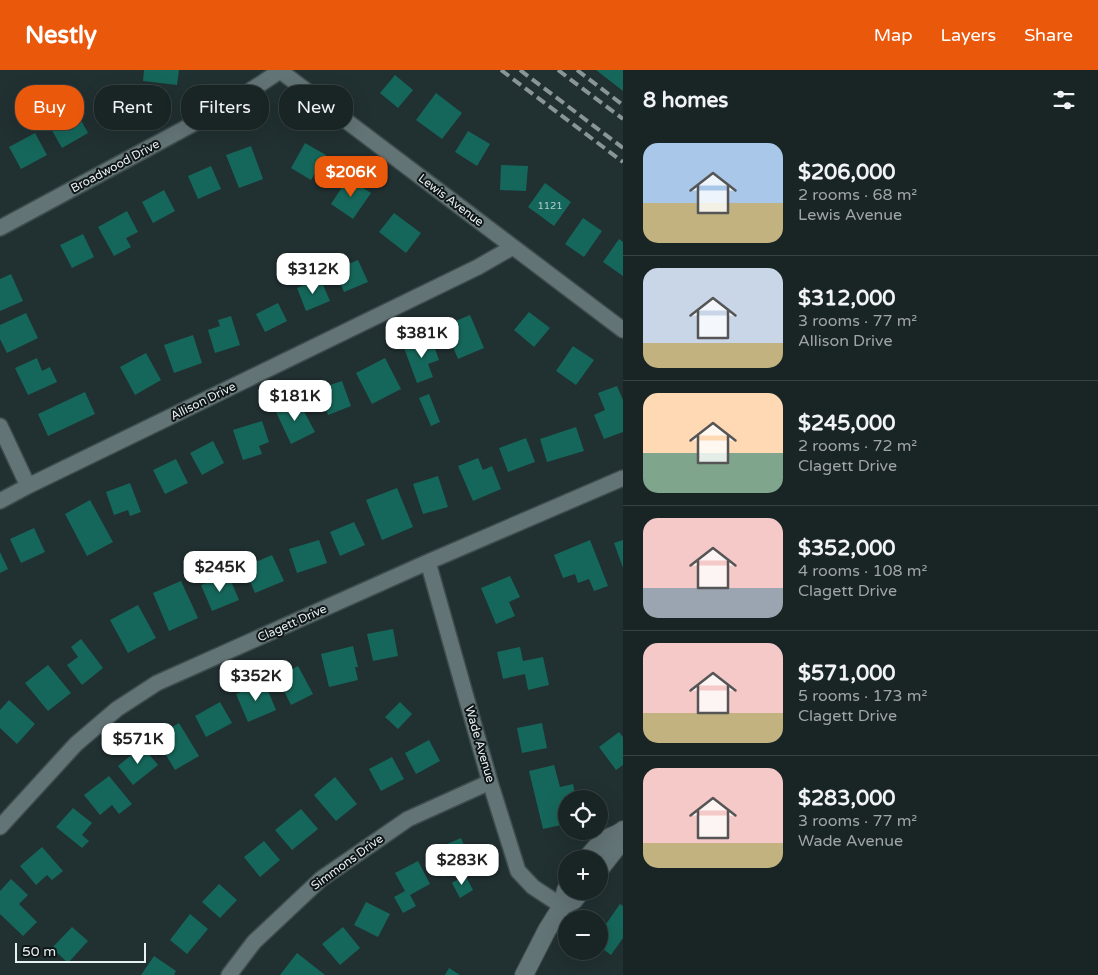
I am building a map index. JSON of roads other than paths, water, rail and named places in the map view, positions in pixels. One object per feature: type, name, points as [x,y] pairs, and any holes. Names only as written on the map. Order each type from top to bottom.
[{"type":"street","name":"Broadwood Drive","points":[[0,228],[230,104],[280,70]]},
{"type":"street","name":"Lewis Avenue","points":[[280,70],[623,330]]},
{"type":"street","name":"Allison Drive","points":[[0,501],[478,267],[513,247]]},
{"type":"street","points":[[0,426],[28,486]]},
{"type":"street","name":"Clagett Drive","points":[[0,827],[76,744],[117,709],[158,683],[428,562],[623,478]]},
{"type":"street","name":"Wade Avenue","points":[[428,562],[490,782],[518,871],[533,887],[558,896]]},
{"type":"street","name":"Simmons Drive","points":[[229,975],[254,942],[321,879],[408,819],[490,782]]},
{"type":"street","points":[[594,850],[601,842],[622,832]]},
{"type":"street","points":[[608,858],[617,847],[622,832]]},
{"type":"street","points":[[524,975],[563,900]]},
{"type":"railway","points":[[501,70],[623,162]]},
{"type":"railway","points":[[520,70],[623,148]]},
{"type":"railway","points":[[558,70],[623,119]]},
{"type":"railway","points":[[577,70],[623,105]]}]
